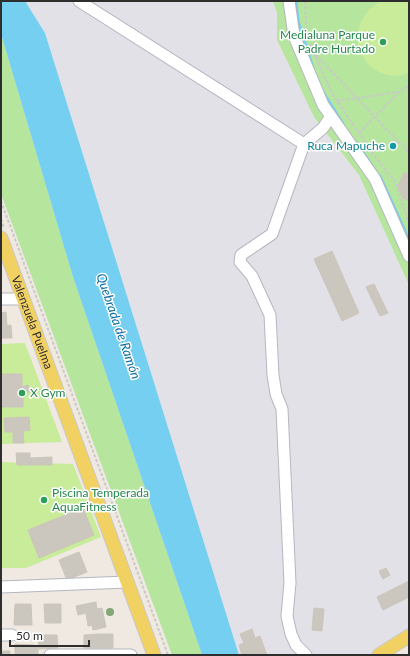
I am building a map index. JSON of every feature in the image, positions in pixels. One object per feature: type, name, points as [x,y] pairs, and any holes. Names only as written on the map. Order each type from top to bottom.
[{"type":"main road","name":"Valenzuela Puelma","points":[[1,238],[127,582],[151,655]]},
{"type":"main road","points":[[379,655],[409,636]]},
{"type":"street","points":[[79,1],[304,144]]},
{"type":"street","points":[[288,1],[294,36],[324,105],[375,179],[409,256]]},
{"type":"street","points":[[306,655],[296,645],[290,634],[287,616],[290,583],[282,409],[276,394],[273,375],[270,315],[252,276],[240,262],[241,255],[272,234],[304,144],[323,128],[331,116]]},
{"type":"street","points":[[1,299],[23,299]]},
{"type":"street","points":[[1,587],[127,582]]},
{"type":"street","points":[[1,635],[12,635]]},
{"type":"street","points":[[50,655],[131,655]]},
{"type":"path","points":[[305,1],[307,36],[332,95],[395,181],[409,224]]},
{"type":"path","points":[[314,53],[376,116],[409,153]]},
{"type":"path","points":[[359,133],[399,92],[409,86]]},
{"type":"path","points":[[337,101],[399,92]]},
{"type":"path","points":[[1,201],[168,655]]},
{"type":"shaded area","points":[[25,1],[273,1],[277,13],[277,40],[314,117],[359,175],[409,285],[409,631],[369,655],[239,655],[45,33]]},
{"type":"green space","points":[[273,1],[409,1],[409,285],[359,175],[314,117],[277,40],[277,13]]},
{"type":"green space","name":"Medialuna Parque Padre Hurtado","points":[[380,1],[409,1],[409,73],[394,76],[381,73],[369,65],[362,54],[358,41],[359,27],[366,13]]},
{"type":"green space","points":[[1,34],[73,277],[202,655],[172,655],[1,194]]},
{"type":"green space","name":"X Gym","points":[[25,343],[62,442],[1,444],[1,344]]},
{"type":"green space","name":"Piscina Temperada AquaFitness","points":[[1,462],[73,464],[101,537],[26,568],[1,568]]},
{"type":"water","name":"Quebrada de Ramón","points":[[1,1],[25,1],[45,33],[239,655],[202,655],[73,277],[1,34]]},
{"type":"building","name":"Ruca Mapuche","points":[[391,141],[395,141],[397,145],[395,149],[391,149],[389,147],[389,143]]},
{"type":"building","points":[[404,172],[409,175],[409,201],[403,198],[398,186]]},
{"type":"building","points":[[332,251],[359,313],[342,321],[314,259]]},
{"type":"building","points":[[374,284],[388,313],[380,316],[366,287]]},
{"type":"building","points":[[6,312],[7,326],[11,325],[12,338],[1,338],[1,313]]},
{"type":"building","points":[[1,374],[22,374],[22,387],[28,385],[30,391],[23,395],[23,407],[1,407]]},
{"type":"building","points":[[29,417],[30,430],[23,431],[24,443],[13,443],[13,432],[5,432],[4,418]]},
{"type":"building","points":[[16,453],[30,453],[30,458],[52,457],[52,465],[17,465]]},
{"type":"building","points":[[83,508],[94,535],[39,558],[28,530]]},
{"type":"building","points":[[79,552],[87,572],[67,580],[59,560]]},
{"type":"building","points":[[386,568],[390,575],[383,579],[379,571]]},
{"type":"building","points":[[409,581],[409,597],[383,610],[377,597]]},
{"type":"building","points":[[96,602],[97,609],[102,608],[106,627],[93,630],[92,625],[88,626],[86,613],[78,615],[76,606]]},
{"type":"building","points":[[15,604],[31,604],[32,625],[14,625]]},
{"type":"building","points":[[44,604],[61,604],[61,623],[45,623]]},
{"type":"building","points":[[314,608],[324,609],[322,631],[312,630]]},
{"type":"building","points":[[252,629],[255,638],[260,636],[267,655],[242,655],[239,645],[244,643],[240,634]]},
{"type":"building","points":[[98,634],[113,634],[113,648],[99,648]]},
{"type":"building","points":[[98,634],[99,648],[84,648],[84,635]]},
{"type":"building","points":[[43,635],[57,635],[58,648],[39,649],[38,640],[43,640]]},
{"type":"building","points":[[15,644],[34,645],[34,647],[38,647],[38,655],[15,655]]},
{"type":"building","points":[[1,651],[10,651],[10,655],[1,655]]},
{"type":"waterway","points":[[296,1],[298,21],[313,68]]},
{"type":"waterway","points":[[323,92],[343,124]]},
{"type":"waterway","points":[[356,142],[375,170]]},
{"type":"waterway","points":[[380,176],[409,240]]},
{"type":"place","name":"Medialuna Parque Padre Hurtado","points":[[383,42]]},
{"type":"place","name":"Ruca Mapuche","points":[[393,146]]},
{"type":"place","name":"X Gym","points":[[22,393]]},
{"type":"place","name":"Piscina Temperada AquaFitness","points":[[44,500]]}]
